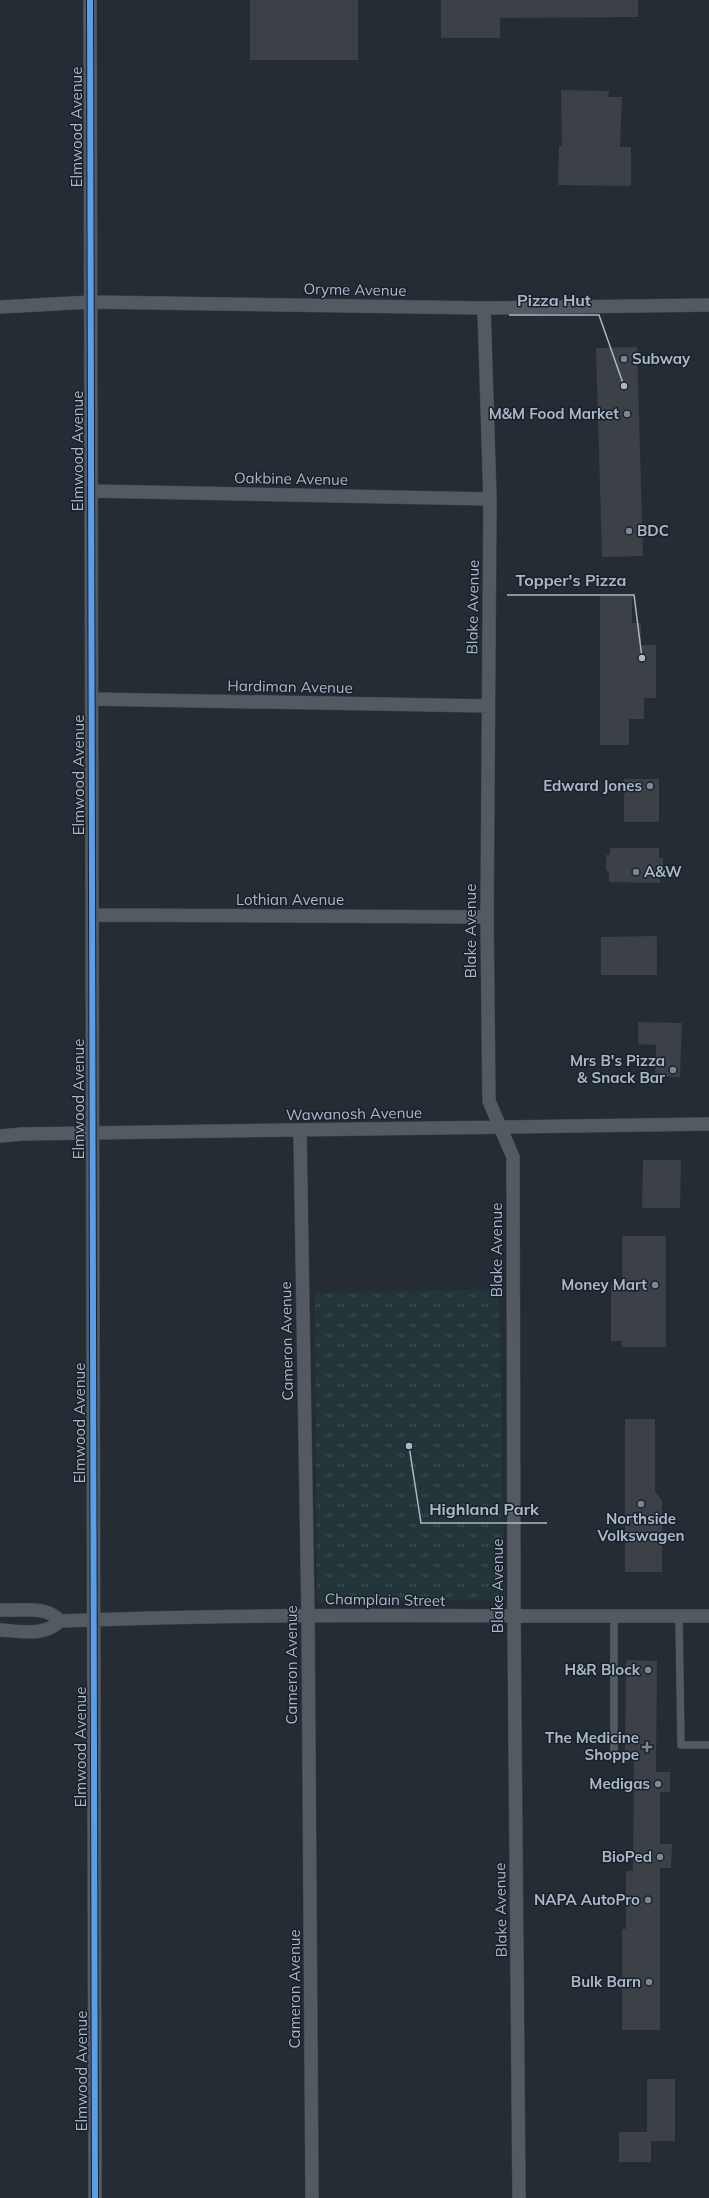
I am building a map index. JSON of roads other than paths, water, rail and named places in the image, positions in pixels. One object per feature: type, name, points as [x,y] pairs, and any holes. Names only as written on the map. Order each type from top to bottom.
[{"type":"street","name":"Elmwood Avenue","points":[[90,0],[95,2198]]},
{"type":"street","name":"Oryme Avenue","points":[[0,307],[90,302],[484,308],[709,305]]},
{"type":"street","name":"Blake Avenue","points":[[484,308],[490,500],[487,917],[489,1101],[513,1157],[514,1618],[519,2198]]},
{"type":"street","name":"Oakbine Avenue","points":[[91,491],[490,500]]},
{"type":"street","name":"Hardiman Avenue","points":[[92,700],[488,706]]},
{"type":"street","name":"Lothian Avenue","points":[[92,915],[487,917]]},
{"type":"street","name":"Wawanosh Avenue","points":[[0,1136],[22,1134],[709,1124]]},
{"type":"street","name":"Cameron Avenue","points":[[300,1131],[308,1616],[312,2198]]},
{"type":"street","points":[[0,1610],[45,1611],[55,1615],[60,1621],[54,1627],[44,1632],[0,1630]]},
{"type":"street","name":"Champlain Street","points":[[60,1621],[308,1616],[514,1618],[709,1616]]},
{"type":"lane","points":[[614,1617],[614,1750]]},
{"type":"lane","points":[[679,1617],[680,1745],[709,1745]]},
{"type":"place","name":"Subway","points":[[624,359]]},
{"type":"place","name":"Pizza Hut","points":[[624,386]]},
{"type":"place","name":"M&M Food Market","points":[[627,414]]},
{"type":"place","name":"BDC","points":[[629,531]]},
{"type":"place","name":"Topper's Pizza","points":[[642,658]]},
{"type":"place","name":"Edward Jones","points":[[650,786]]},
{"type":"place","name":"A&W","points":[[636,872]]},
{"type":"place","name":"Mrs B's Pizza & Snack Bar","points":[[673,1070]]},
{"type":"place","name":"Money Mart","points":[[655,1285]]},
{"type":"place","name":"Highland Park","points":[[409,1446]]},
{"type":"place","name":"Northside Volkswagen","points":[[641,1504]]},
{"type":"place","name":"H&R Block","points":[[648,1670]]},
{"type":"place","name":"The Medicine Shoppe","points":[[647,1747]]},
{"type":"place","name":"Medigas","points":[[658,1784]]},
{"type":"place","name":"BioPed","points":[[660,1857]]},
{"type":"place","name":"NAPA AutoPro","points":[[648,1900]]},
{"type":"place","name":"Bulk Barn","points":[[649,1982]]}]
